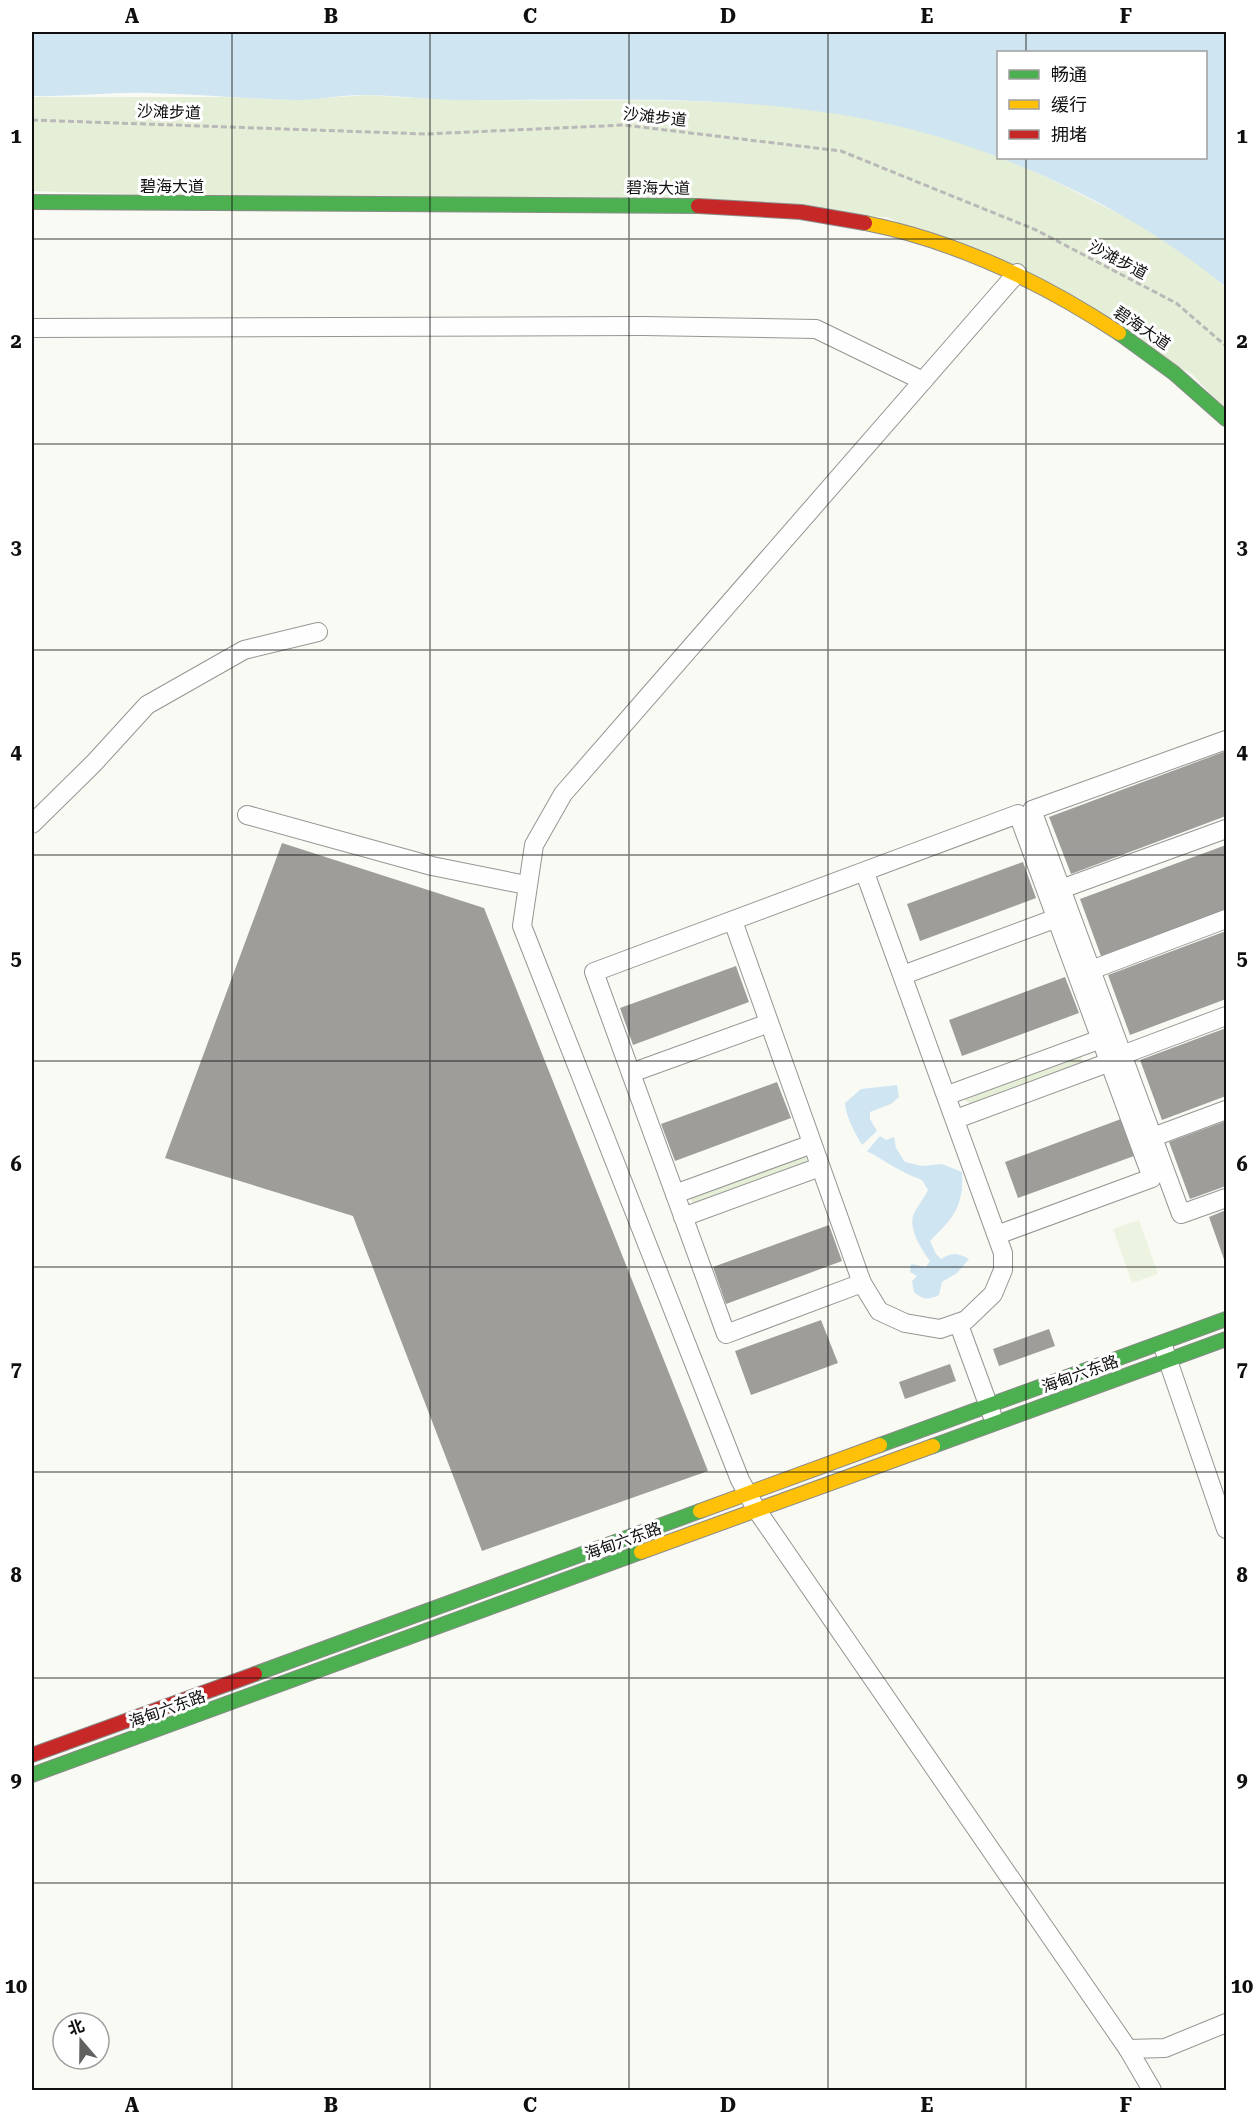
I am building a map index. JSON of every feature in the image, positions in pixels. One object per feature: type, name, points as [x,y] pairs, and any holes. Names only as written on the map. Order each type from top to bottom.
[{"type":"main road","name":"碧海大道","points":[[32,193],[727,196],[834,205],[897,219],[961,239],[1057,282],[1101,307],[1163,350],[1227,406]]},
{"type":"main road","name":"碧海大道","points":[[32,202],[761,207],[827,214],[904,231],[968,252],[1058,293],[1147,350],[1179,374],[1227,419]]},
{"type":"main road","name":"海甸六东路","points":[[32,1755],[988,1404],[1227,1319]]},
{"type":"main road","name":"海甸六东路","points":[[32,1775],[994,1422],[1227,1339]]},
{"type":"street","points":[[1017,273],[563,794],[534,845],[526,885],[522,926],[747,1492],[756,1509],[1128,2049],[1152,2091]]},
{"type":"street","points":[[32,328],[643,326],[816,329],[923,381]]},
{"type":"street","points":[[32,824],[94,763],[147,705],[244,650],[318,632]]},
{"type":"street","points":[[862,1283],[726,1334],[594,972],[1025,812],[1227,740]]},
{"type":"street","points":[[997,1235],[1152,1178],[1091,970],[1061,889],[1025,812]]},
{"type":"street","points":[[1025,812],[1057,918],[1101,1039],[1116,1058],[1153,1137],[1181,1214],[1227,1198]]},
{"type":"street","points":[[247,815],[432,866],[526,885]]},
{"type":"street","points":[[1061,889],[1227,829]]},
{"type":"street","points":[[733,921],[862,1283],[879,1311],[905,1323],[940,1329],[959,1325],[993,1294],[1003,1270],[1003,1253],[957,1119],[865,873]]},
{"type":"street","points":[[903,975],[1057,918]]},
{"type":"street","points":[[1091,970],[1227,919]]},
{"type":"street","points":[[957,1119],[1227,1016]]},
{"type":"street","points":[[631,1073],[768,1023]]},
{"type":"street","points":[[948,1095],[1101,1039]]},
{"type":"street","points":[[1153,1137],[1227,1110]]},
{"type":"street","points":[[675,1194],[812,1144]]},
{"type":"street","points":[[683,1217],[820,1167]]},
{"type":"street","points":[[959,1325],[994,1422]]},
{"type":"street","points":[[1161,1342],[1227,1529]]},
{"type":"street","points":[[1128,2049],[1165,2048],[1227,2023]]},
{"type":"path","name":"沙滩步道","points":[[32,120],[426,134],[624,124],[841,151],[1036,230],[1176,303],[1227,346]]},
{"type":"green space","points":[[368,95],[478,100],[642,100],[752,104],[843,113],[914,128],[949,139],[997,157],[997,159],[1016,164],[1150,230],[1185,253],[1226,288],[1226,411],[1192,374],[887,217],[32,191],[32,97],[222,97],[298,100]]},
{"type":"green space","points":[[1081,1055],[1082,1063],[971,1104],[965,1100],[964,1096]]},
{"type":"green space","points":[[804,1154],[808,1162],[693,1204],[690,1197]]},
{"type":"green space","points":[[1139,1220],[1158,1274],[1132,1283],[1113,1229]]},
{"type":"water","points":[[32,32],[1226,32],[1226,287],[1146,230],[1089,198],[1002,159],[1207,159],[1207,51],[997,51],[997,157],[933,135],[869,120],[741,103],[611,99],[463,100],[369,95],[296,100],[149,93],[32,96]]},
{"type":"water","points":[[897,1085],[899,1097],[891,1104],[870,1112],[870,1119],[877,1131],[862,1145],[849,1119],[845,1103],[861,1089]]},
{"type":"water","points":[[880,1136],[886,1140],[894,1137],[896,1148],[905,1162],[922,1166],[942,1164],[962,1172],[959,1203],[951,1218],[930,1241],[941,1259],[955,1254],[969,1259],[957,1273],[942,1282],[939,1295],[932,1298],[920,1297],[914,1292],[912,1281],[917,1276],[910,1272],[911,1264],[926,1267],[930,1261],[917,1240],[912,1222],[914,1213],[928,1190],[922,1180],[867,1151]]},
{"type":"building","points":[[1226,751],[1226,816],[1071,874],[1049,817]]},
{"type":"building","points":[[282,843],[484,908],[708,1471],[482,1551],[353,1216],[165,1158]]},
{"type":"building","points":[[1226,845],[1226,910],[1101,956],[1080,899]]},
{"type":"building","points":[[1023,862],[1036,898],[920,941],[907,904]]},
{"type":"building","points":[[1226,931],[1226,999],[1130,1035],[1108,975]]},
{"type":"building","points":[[736,966],[749,1002],[633,1045],[620,1008]]},
{"type":"building","points":[[1065,977],[1079,1013],[962,1056],[949,1020]]},
{"type":"building","points":[[1226,1028],[1226,1096],[1162,1120],[1140,1060]]},
{"type":"building","points":[[777,1082],[791,1118],[675,1161],[661,1124]]},
{"type":"building","points":[[1121,1119],[1134,1156],[1018,1198],[1005,1162]]},
{"type":"building","points":[[1226,1121],[1226,1186],[1190,1199],[1169,1142]]},
{"type":"building","points":[[1226,1210],[1226,1265],[1209,1217]]},
{"type":"building","points":[[829,1225],[842,1261],[726,1304],[713,1267]]},
{"type":"building","points":[[821,1320],[838,1363],[751,1395],[735,1351]]},
{"type":"building","points":[[1049,1329],[1055,1346],[999,1366],[993,1349]]},
{"type":"building","points":[[950,1364],[956,1381],[905,1399],[899,1382]]},
{"type":"traffic: fast","points":[[32,202],[698,206]]},
{"type":"traffic: fast","points":[[1119,333],[1174,373],[1226,419]]},
{"type":"traffic: fast","points":[[880,1445],[1226,1319]]},
{"type":"traffic: fast","points":[[933,1446],[1226,1339]]},
{"type":"traffic: fast","points":[[255,1674],[700,1511]]},
{"type":"traffic: fast","points":[[32,1775],[641,1552]]},
{"type":"traffic: slow","points":[[865,223],[932,241],[998,266],[1060,297],[1119,333]]},
{"type":"traffic: slow","points":[[700,1511],[880,1445]]},
{"type":"traffic: slow","points":[[641,1552],[933,1446]]},
{"type":"traffic: jam","points":[[698,206],[801,212],[865,223]]},
{"type":"traffic: jam","points":[[32,1755],[255,1674]]}]
